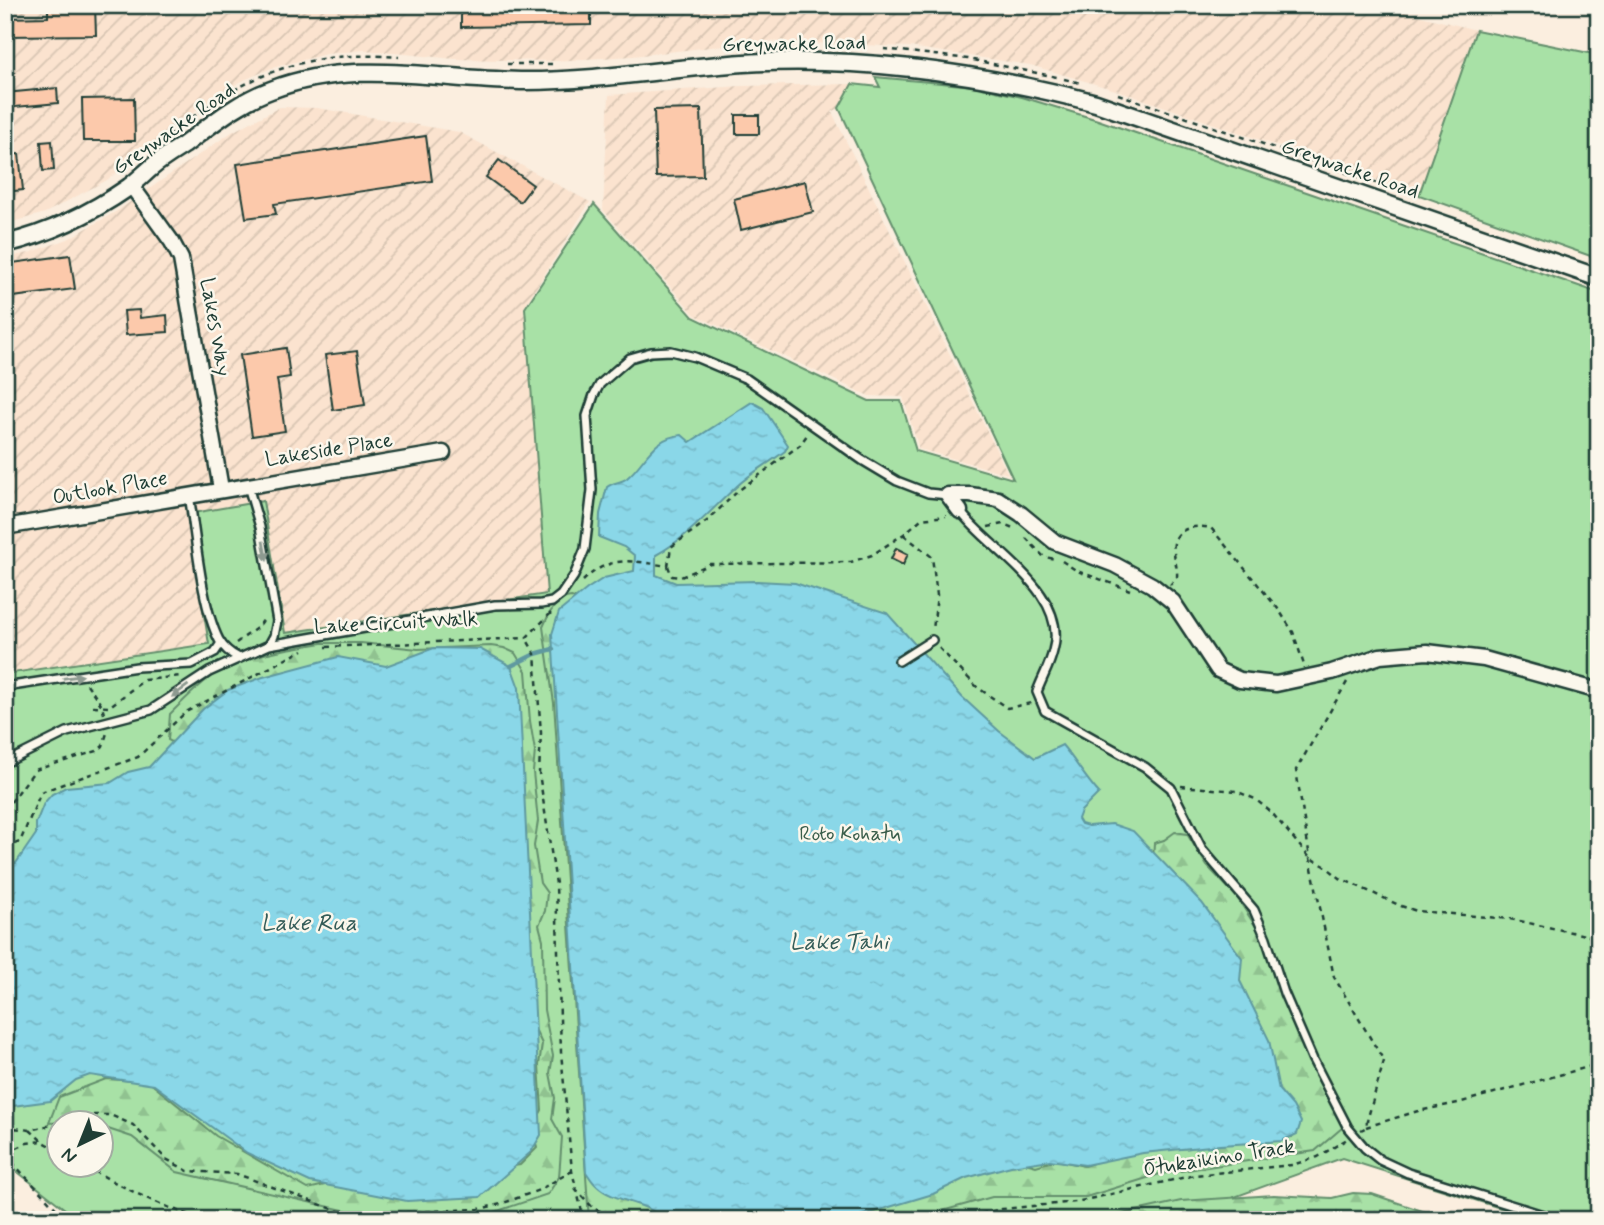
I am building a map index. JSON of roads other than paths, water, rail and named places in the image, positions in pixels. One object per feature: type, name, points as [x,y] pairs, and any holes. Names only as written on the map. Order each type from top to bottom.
[{"type":"street","name":"Greywacke Road","points":[[5,244],[38,236],[69,224],[131,185],[225,113],[268,91],[303,79],[337,73],[381,71],[527,81],[632,75],[743,63],[812,62],[879,64],[1011,82],[1096,103],[1599,278]]},
{"type":"street","name":"Lakes Way","points":[[131,185],[173,242],[181,259],[221,489]]},
{"type":"street","name":"Lakeside Place","points":[[221,489],[443,453]]},
{"type":"street","name":"Outlook Place","points":[[5,527],[221,489]]},
{"type":"street","points":[[948,495],[960,511]]},
{"type":"street","points":[[948,495],[977,495],[998,499],[1015,509],[1055,542],[1125,570],[1164,593],[1181,612],[1218,670],[1227,676],[1265,684],[1308,678],[1398,652],[1454,654],[1599,691]]},
{"type":"lane","points":[[5,763],[67,732],[151,710],[189,684],[269,645],[495,605],[552,602],[561,595],[580,564],[589,526],[592,489],[587,416],[600,384],[630,358],[651,352],[671,351],[695,357],[747,379],[862,460],[897,481],[929,493],[948,495]]},
{"type":"lane","points":[[248,485],[260,527],[277,621],[269,645]]},
{"type":"lane","points":[[189,495],[211,617],[220,643],[239,658]]},
{"type":"lane","points":[[960,511],[1036,588],[1050,611],[1054,650],[1037,692],[1045,711],[1145,767],[1168,785],[1202,849],[1254,910],[1298,1028],[1332,1100],[1353,1135],[1380,1160],[1408,1173],[1559,1220]]},
{"type":"lane","points":[[899,661],[932,640]]},
{"type":"lane","points":[[5,687],[137,667],[192,664],[215,652],[220,643]]},
{"type":"water","name":"Lake Tahi","points":[[752,402],[763,408],[788,445],[785,451],[742,482],[688,533],[656,555],[656,575],[676,583],[795,583],[887,613],[962,697],[999,731],[1035,758],[1062,745],[1099,793],[1081,811],[1078,819],[1081,824],[1112,824],[1133,831],[1202,903],[1242,958],[1240,981],[1269,1040],[1279,1090],[1293,1106],[1301,1122],[1297,1134],[1282,1141],[1143,1153],[1085,1165],[1050,1160],[1011,1166],[966,1178],[933,1194],[846,1220],[664,1220],[649,1209],[604,1192],[592,1181],[586,1172],[552,634],[559,612],[587,589],[604,578],[634,571],[635,556],[624,547],[599,537],[600,514],[607,487],[627,478],[663,440],[682,435],[690,442]]},
{"type":"water","name":"Lake Rua","points":[[434,648],[480,649],[511,666],[519,688],[541,1135],[531,1152],[480,1197],[407,1201],[310,1182],[247,1153],[154,1085],[90,1075],[76,1080],[50,1101],[5,1107],[5,865],[16,863],[36,834],[36,823],[44,803],[52,794],[66,787],[110,783],[128,772],[149,767],[203,709],[228,690],[263,677],[338,657],[386,666]]},
{"type":"waterway","points":[[511,666],[535,654],[553,649]]},
{"type":"park label","name":"Roto Kohatu","points":[[850,834]]}]
